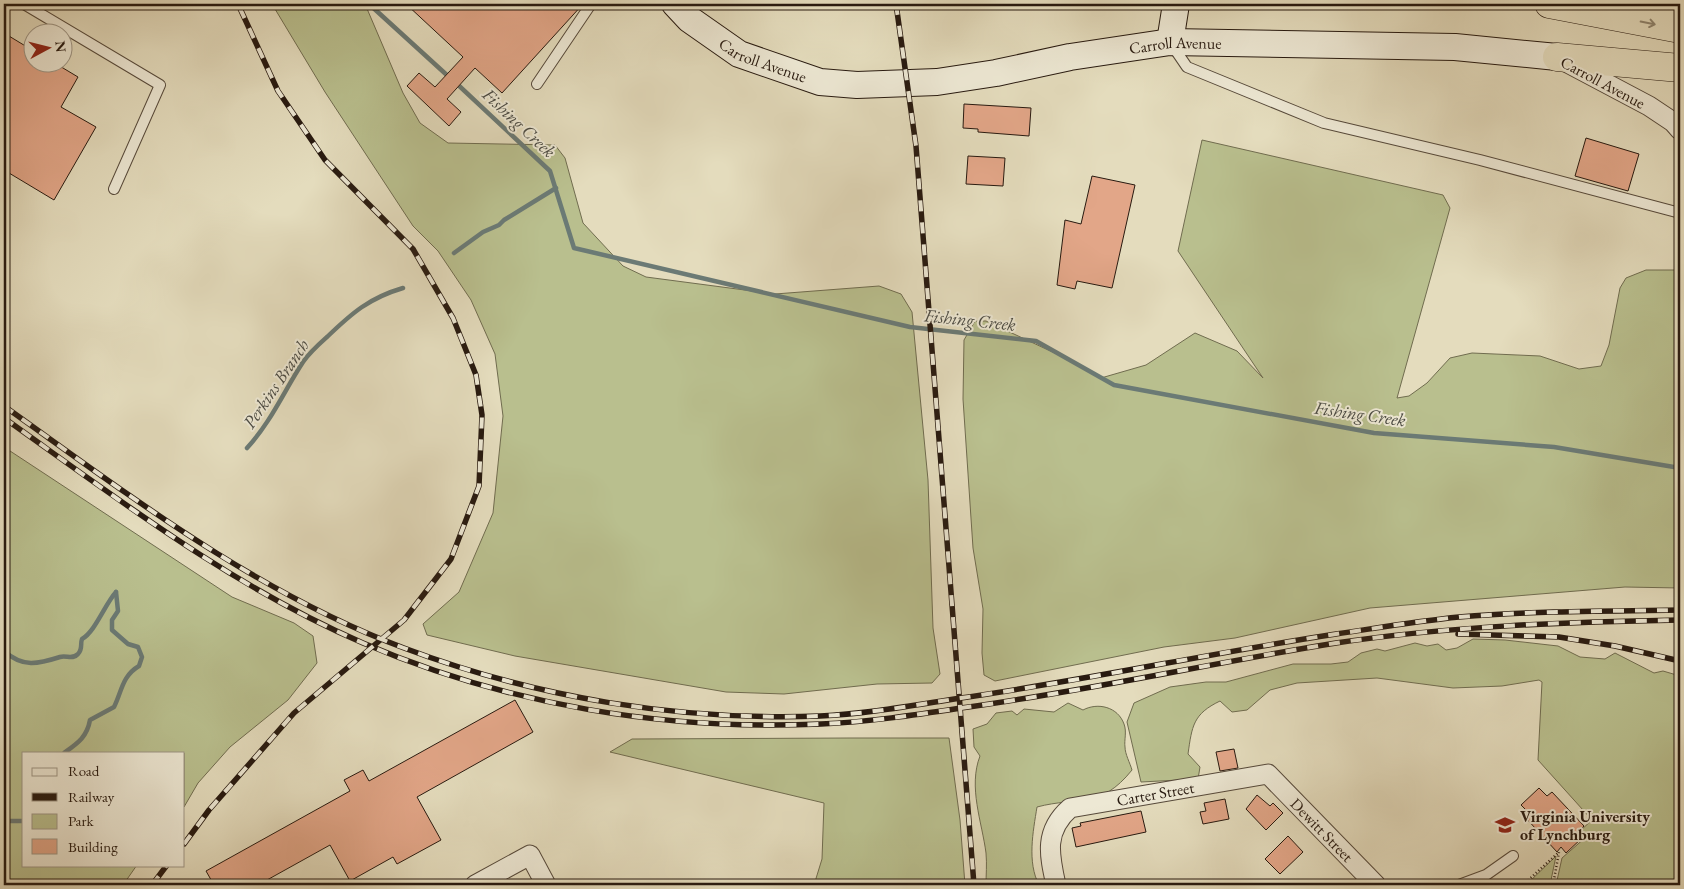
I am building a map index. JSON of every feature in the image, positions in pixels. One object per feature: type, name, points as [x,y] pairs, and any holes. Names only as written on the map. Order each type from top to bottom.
[{"type":"highway","points":[[1549,4],[1680,29]]},
{"type":"highway","points":[[1666,4],[1680,6]]},
{"type":"highway","points":[[1557,57],[1680,68]]},
{"type":"street","name":"Carroll Avenue","points":[[675,4],[696,24],[739,54],[820,82],[856,85],[937,82],[996,73],[1070,57],[1170,42],[1454,47],[1557,57],[1649,106],[1673,122],[1680,130]]},
{"type":"street","points":[[1170,42],[1176,4]]},
{"type":"street","name":"Carter Street","points":[[1056,885],[1050,845],[1053,829],[1061,816],[1070,808],[1268,774]]},
{"type":"street","name":"Dewitt Street","points":[[1268,774],[1376,885]]},
{"type":"street","points":[[475,885],[530,855],[546,885]]},
{"type":"lane","points":[[24,4],[160,85],[114,189]]},
{"type":"lane","points":[[537,84],[591,4]]},
{"type":"lane","points":[[1170,42],[1187,67],[1324,123],[1498,165],[1680,213]]},
{"type":"lane","points":[[1459,885],[1486,875],[1513,856]]},
{"type":"path","points":[[1524,885],[1559,852],[1553,885]]},
{"type":"green space","points":[[272,4],[365,4],[403,93],[420,123],[448,143],[555,145],[565,158],[583,223],[623,266],[646,277],[775,294],[879,286],[901,294],[912,312],[928,480],[933,628],[940,674],[932,683],[877,684],[784,694],[726,692],[515,656],[427,635],[423,624],[459,592],[493,513],[503,416],[495,354],[471,300],[438,251],[413,226],[325,92]]},
{"type":"green space","points":[[1202,140],[1443,195],[1450,208],[1397,398],[1409,396],[1427,383],[1450,358],[1472,353],[1540,356],[1579,369],[1601,366],[1609,345],[1620,288],[1626,278],[1646,270],[1680,270],[1680,588],[1625,587],[1370,608],[1235,638],[1164,647],[995,681],[984,675],[982,653],[983,609],[973,548],[963,399],[964,340],[975,321],[986,321],[1074,362],[1101,378],[1146,365],[1195,333],[1237,351],[1263,378],[1178,251]]},
{"type":"green space","points":[[4,447],[232,597],[294,623],[313,636],[317,663],[288,700],[230,747],[198,783],[185,805],[185,752],[22,752],[22,866],[136,866],[123,885],[4,885]]},
{"type":"green space","points":[[1473,639],[1505,640],[1558,646],[1580,657],[1605,659],[1615,653],[1654,673],[1663,671],[1680,676],[1680,885],[1556,885],[1562,858],[1586,837],[1580,831],[1592,820],[1538,760],[1542,682],[1539,680],[1502,686],[1453,688],[1377,678],[1297,683],[1270,690],[1247,710],[1232,712],[1220,701],[1199,716],[1193,728],[1188,754],[1200,767],[1198,779],[1141,782],[1127,722],[1134,703],[1170,687],[1206,682],[1226,682],[1293,664],[1348,662],[1361,653],[1377,649],[1385,651],[1415,643],[1427,646],[1438,644],[1446,650],[1457,648]]},
{"type":"green space","points":[[1068,703],[1083,710],[1101,706],[1112,710],[1121,718],[1125,727],[1125,750],[1132,770],[1120,783],[1099,796],[1037,807],[1032,857],[1035,876],[1039,885],[986,885],[986,853],[977,804],[975,780],[980,756],[974,747],[973,729],[987,724],[996,713],[1012,711],[1017,715],[1024,709],[1054,712]]},
{"type":"green space","points":[[949,738],[960,820],[965,885],[814,885],[822,859],[824,803],[610,752],[632,739]]},
{"type":"green space","points":[[1556,856],[1550,885],[1526,885]]},
{"type":"building","points":[[406,4],[583,4],[502,93],[475,68],[447,99],[461,112],[449,126],[407,86],[419,73],[435,87],[463,57]]},
{"type":"building","points":[[4,33],[22,44],[22,72],[70,72],[78,77],[61,107],[96,127],[54,200],[4,170]]},
{"type":"building","points":[[964,104],[1031,108],[1029,136],[978,132],[978,129],[963,128]]},
{"type":"building","points":[[1586,138],[1639,154],[1628,191],[1575,176]]},
{"type":"building","points":[[968,156],[1005,158],[1003,186],[966,184]]},
{"type":"building","points":[[1092,176],[1135,185],[1112,288],[1077,281],[1075,289],[1057,285],[1065,220],[1081,224]]},
{"type":"building","points":[[515,700],[533,732],[417,797],[441,840],[397,864],[393,857],[350,881],[330,845],[258,885],[214,885],[206,871],[350,791],[344,780],[363,770],[369,781]]},
{"type":"building","points":[[1234,749],[1238,768],[1220,771],[1216,752]]},
{"type":"building","points":[[1539,788],[1547,796],[1552,792],[1584,826],[1578,832],[1583,837],[1566,853],[1561,847],[1557,852],[1525,817],[1529,813],[1521,805]]},
{"type":"building","points":[[1257,795],[1270,806],[1273,803],[1283,813],[1266,830],[1246,809]]},
{"type":"building","points":[[1225,799],[1229,819],[1203,824],[1200,812],[1206,811],[1204,803]]},
{"type":"building","points":[[1141,811],[1146,832],[1076,847],[1072,828],[1081,826],[1080,823]]},
{"type":"building","points":[[1288,836],[1303,852],[1280,874],[1265,859]]},
{"type":"waterway","name":"Fishing Creek","points":[[369,4],[449,77]]},
{"type":"waterway","name":"Fishing Creek","points":[[455,82],[550,171],[574,248],[910,327],[1036,341],[1114,385],[1374,433],[1554,447],[1680,468]]},
{"type":"waterway","name":"Perkins Branch","points":[[454,253],[483,232],[499,225],[556,188]]},
{"type":"waterway","name":"Perkins Branch","points":[[247,448],[263,428],[308,355],[362,307],[380,296],[403,288]]},
{"type":"waterway","name":"Perkins Branch","points":[[4,651],[18,660],[31,663],[76,656],[80,652],[82,639],[96,624],[116,592]]},
{"type":"waterway","name":"Perkins Branch","points":[[65,752],[81,739],[87,731],[90,720],[114,707],[123,684],[129,674],[139,666],[142,657],[138,647],[128,644],[112,630],[112,620],[118,611],[116,592]]},
{"type":"waterway","name":"Perkins Branch","points":[[4,821],[22,821]]},
{"type":"railway","points":[[185,843],[209,810],[294,713],[404,620],[451,559],[479,486],[482,415],[476,375],[453,318],[413,249],[325,160],[278,91],[238,4]]},
{"type":"railway","points":[[896,4],[916,146],[974,885]]},
{"type":"railway","points":[[4,406],[147,508],[196,540],[297,600],[350,626],[404,648],[505,680],[557,693],[661,710],[767,717],[855,713],[1008,691],[1289,641],[1428,620],[1514,614],[1680,610]]},
{"type":"railway","points":[[4,418],[133,510],[222,569],[315,621],[418,665],[474,683],[530,698],[645,718],[762,725],[856,722],[1008,701],[1289,651],[1379,637],[1508,626],[1680,620]]},
{"type":"railway","points":[[1458,634],[1559,637],[1615,646],[1680,661]]},
{"type":"railway","points":[[152,885],[166,866]]},
{"type":"place","name":"Virginia University of Lynchburg","points":[[1505,825]]}]
